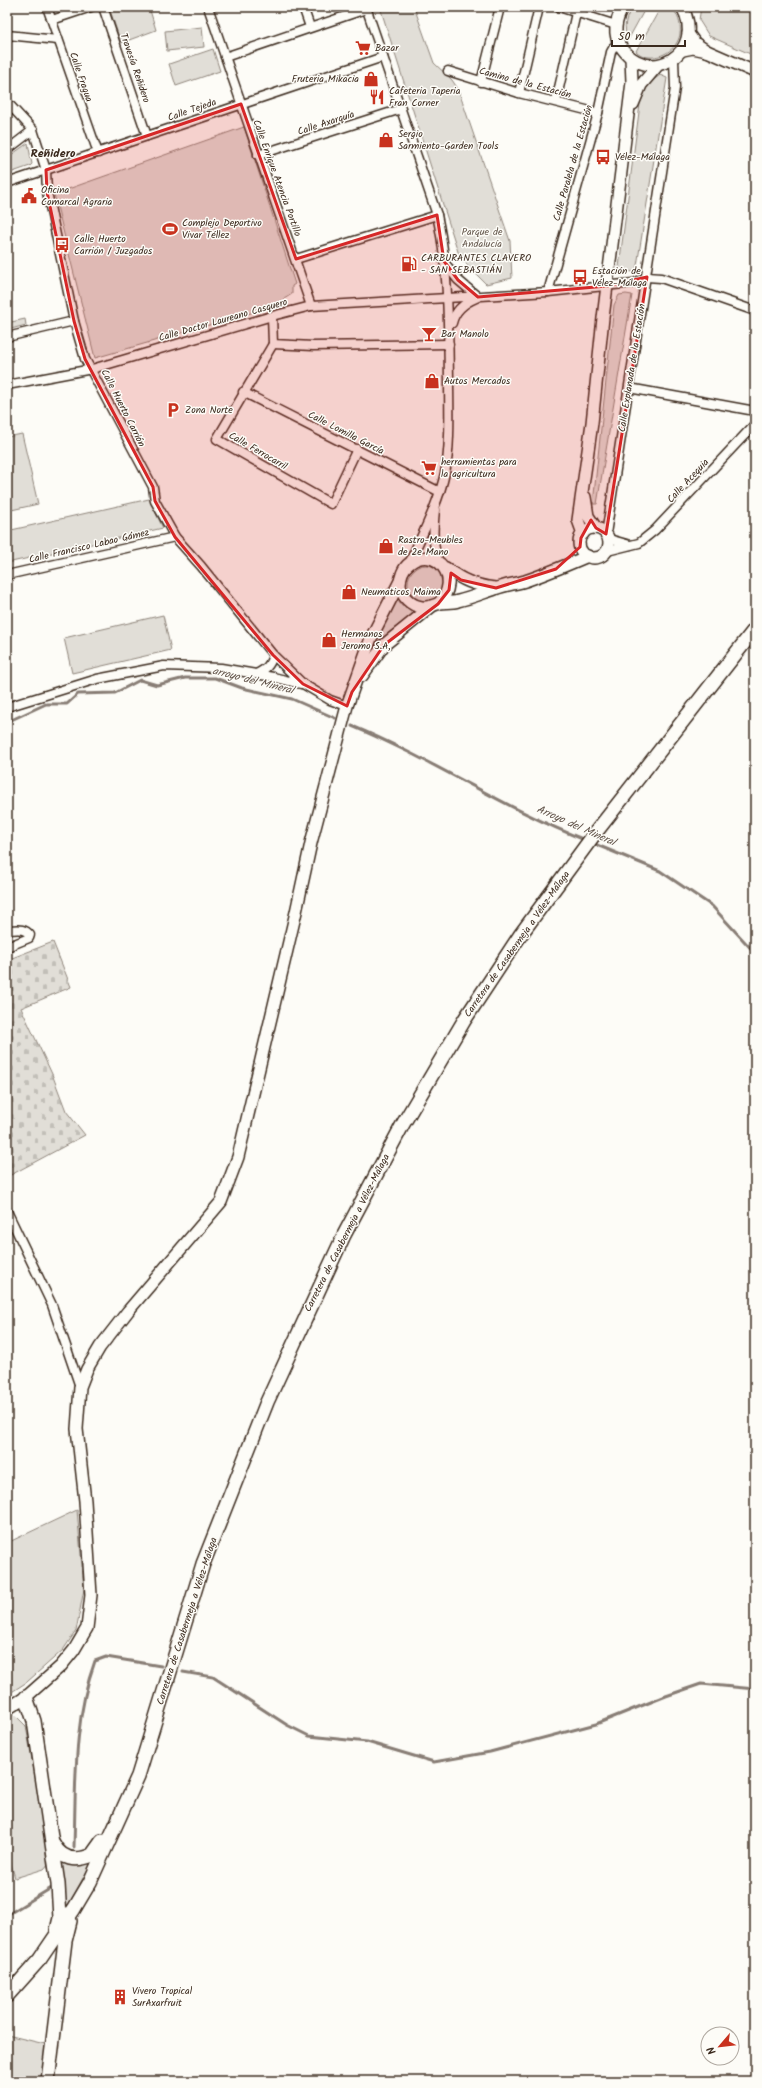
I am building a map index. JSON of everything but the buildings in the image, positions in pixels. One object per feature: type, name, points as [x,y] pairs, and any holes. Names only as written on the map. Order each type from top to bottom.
[{"type":"main road","name":"Carretera de Casabermeja a Vélez-Málaga","points":[[74,1910],[90,1882],[138,1776],[203,1564],[267,1402],[337,1250],[403,1124],[465,1020],[521,934],[596,832],[755,629]]},
{"type":"main road","points":[[26,1697],[34,1722],[60,1902],[60,1918],[51,1942]]},
{"type":"main road","points":[[51,1838],[62,1855],[73,1860],[92,1856],[125,1804]]},
{"type":"main road","points":[[7,1996],[40,1959],[74,1910]]},
{"type":"main road","points":[[48,2081],[65,1941],[74,1910]]},
{"type":"street","name":"Calle Fragua","points":[[47,7],[98,153]]},
{"type":"street","points":[[52,20],[91,7]]},
{"type":"street","name":"Travesía Reñidero","points":[[103,7],[147,136]]},
{"type":"street","name":"Calle Enrique Atencia Portillo","points":[[208,7],[311,306]]},
{"type":"street","points":[[303,7],[310,27]]},
{"type":"street","points":[[481,82],[500,7]]},
{"type":"street","points":[[519,93],[539,7]]},
{"type":"street","points":[[559,7],[616,25]]},
{"type":"street","points":[[623,7],[616,25],[618,40],[626,54],[640,63],[658,65],[674,59],[682,50],[689,35],[686,10]]},
{"type":"street","points":[[7,1709],[26,1697],[61,1666],[74,1650],[87,1628],[91,1595],[85,1501],[77,1429],[80,1387],[87,1369],[100,1347],[128,1311],[221,1202],[238,1157],[296,912],[310,843],[346,706],[371,638],[404,569],[409,564],[437,502],[445,471],[449,410],[448,298],[437,215],[366,8],[225,57]]},
{"type":"street","points":[[556,101],[576,13]]},
{"type":"street","points":[[7,35],[58,40]]},
{"type":"street","points":[[689,35],[695,42],[707,51]]},
{"type":"street","name":"Calle Paralela de la Estación","points":[[548,292],[598,113],[611,52],[618,40]]},
{"type":"street","points":[[682,50],[693,48],[707,51],[755,72]]},
{"type":"street","name":"Calle Tejeda","points":[[7,183],[383,57]]},
{"type":"street","points":[[583,534],[578,520],[584,486],[626,119],[632,82],[631,58]]},
{"type":"street","name":"Calle Explanada de la Estación","points":[[604,534],[647,278],[675,88],[674,59]]},
{"type":"street","points":[[626,119],[641,85],[658,65]]},
{"type":"street","name":"Camino de la Estación","points":[[448,71],[519,93],[556,101],[598,113]]},
{"type":"street","name":"Calle Huerto Carrión","points":[[7,102],[33,130],[46,170],[47,192],[74,321],[85,359],[92,369],[153,487],[155,501],[175,537],[201,566],[273,655],[303,684]]},
{"type":"street","name":"Calle Axarquía","points":[[258,155],[401,109]]},
{"type":"street","points":[[7,150],[33,130]]},
{"type":"street","points":[[296,259],[437,215]]},
{"type":"street","points":[[444,261],[458,280],[478,297],[468,302],[454,314],[449,334]]},
{"type":"street","points":[[647,278],[661,278],[755,311]]},
{"type":"street","name":"Calle Doctor Laureano Casquero","points":[[7,386],[92,369],[311,306],[548,292],[633,283],[647,278]]},
{"type":"street","points":[[272,316],[273,344],[313,346],[449,344]]},
{"type":"street","points":[[7,337],[74,321]]},
{"type":"street","name":"Calle Ferrocarril","points":[[273,344],[243,392],[217,439],[332,504],[357,449]]},
{"type":"street","points":[[629,388],[755,411]]},
{"type":"street","name":"Calle Lomilla García","points":[[243,392],[440,492]]},
{"type":"street","name":"Calle Acequia","points":[[607,551],[639,543],[655,530],[755,424]]},
{"type":"street","points":[[580,547],[588,556],[595,558],[602,556],[607,551],[604,534],[588,516],[584,486]]},
{"type":"street","points":[[352,692],[384,645],[434,605],[448,590],[450,583],[435,551],[433,530],[437,502]]},
{"type":"street","points":[[556,569],[580,547],[583,534],[591,529],[631,545]]},
{"type":"street","name":"Calle Francisco Labao Gámez","points":[[7,574],[175,537]]},
{"type":"street","points":[[400,580],[402,592],[407,599],[414,605],[422,607],[456,602],[496,588],[524,581],[588,556]]},
{"type":"street","points":[[409,564],[424,558],[442,565],[461,580],[478,586],[496,588]]},
{"type":"street","points":[[256,674],[266,669],[271,663],[273,655]]},
{"type":"street","points":[[7,707],[97,679],[164,666],[221,668],[303,684],[330,700],[346,706]]},
{"type":"street","points":[[7,930],[22,929],[27,931],[30,935],[29,938],[7,947]]},
{"type":"street","points":[[7,1211],[52,1305],[80,1387]]},
{"type":"highlighted area","points":[[241,104],[296,259],[437,215],[444,261],[458,280],[478,297],[607,286],[647,277],[606,534],[596,528],[591,520],[581,538],[580,547],[556,569],[496,588],[461,580],[451,573],[449,590],[438,604],[384,645],[352,692],[347,706],[303,684],[273,655],[175,537],[155,501],[153,487],[85,359],[74,321],[47,192],[46,170]]},
{"type":"green space","points":[[109,7],[149,7],[156,30],[121,43]]},
{"type":"green space","name":"Parque de Andalucía","points":[[380,7],[414,7],[434,63],[452,80],[458,89],[510,241],[512,278],[486,284],[460,258]]},
{"type":"green space","points":[[633,7],[646,7],[628,40],[625,27],[628,15]]},
{"type":"green space","points":[[661,7],[672,7],[679,21],[680,32],[677,42],[670,50],[662,55],[653,57],[644,56],[636,51]]},
{"type":"green space","points":[[701,7],[755,7],[755,56],[709,36],[699,20]]},
{"type":"green space","points":[[202,27],[204,47],[167,51],[165,31]]},
{"type":"green space","points":[[213,49],[220,71],[176,86],[169,64]]},
{"type":"green space","points":[[660,75],[667,78],[636,272],[622,271],[619,267],[640,104],[648,84]]},
{"type":"green space","name":"Complejo Deportivo Vivar Téllez","points":[[244,127],[295,284],[292,286],[292,294],[284,299],[286,303],[95,358],[54,194]]},
{"type":"green space","points":[[28,143],[32,164],[7,174],[7,158]]},
{"type":"green space","points":[[619,295],[632,295],[597,504],[593,504],[614,305]]},
{"type":"green space","points":[[25,319],[26,325],[7,330],[7,323]]},
{"type":"green space","points":[[22,434],[38,504],[7,511],[7,437]]},
{"type":"green space","points":[[149,499],[163,528],[7,563],[7,531]]},
{"type":"green space","points":[[426,565],[439,570],[444,583],[439,596],[426,601],[413,596],[408,583],[413,570]]},
{"type":"green space","points":[[396,600],[413,614],[375,643]]},
{"type":"green space","points":[[163,615],[171,650],[72,673],[64,638]]},
{"type":"green space","points":[[53,942],[71,987],[21,1008],[52,1074],[66,1111],[85,1135],[7,1177],[7,960]]},
{"type":"green space","points":[[77,1510],[84,1589],[76,1631],[63,1650],[27,1682],[7,1695],[7,1543]]},
{"type":"green space","points":[[14,1714],[26,1726],[50,1862],[44,1869],[15,1878],[7,1849],[7,1718]]},
{"type":"green space","points":[[58,1859],[75,1865],[92,1862],[63,1914]]},
{"type":"green space","points":[[7,2035],[45,2044],[42,2081],[7,2081]]},
{"type":"waterway","name":"arroyo del Mineral","points":[[7,722],[46,704],[67,704],[78,694],[115,693],[140,680],[157,685],[185,678],[215,678],[242,688],[292,699],[335,718]]},
{"type":"waterway","name":"Arroyo del Mineral","points":[[352,726],[411,753],[526,814],[585,840]]},
{"type":"waterway","name":"Arroyo del Mineral","points":[[592,843],[660,871],[712,906],[755,953]]},
{"type":"waterway","points":[[74,1847],[79,1730],[88,1684],[95,1661],[106,1657],[161,1666]]},
{"type":"waterway","points":[[183,1672],[213,1677],[287,1725],[309,1736],[367,1742],[434,1762],[490,1752],[596,1724],[666,1696],[701,1684],[755,1689]]},
{"type":"waterway","points":[[7,1915],[53,1887]]},
{"type":"place","name":"Bazar","points":[[363,48]]},
{"type":"place","name":"Fruteria Mikacia","points":[[371,79]]},
{"type":"place","name":"Cafeteria Taperia Fran Corner","points":[[377,97]]},
{"type":"place","name":"Sergio Sarmiento-Garden Tools","points":[[386,140]]},
{"type":"place","name":"Vélez-Málaga","points":[[603,157]]},
{"type":"place","name":"Oficina Comarcal Agraria","points":[[29,196]]},
{"type":"place","name":"Complejo Deportivo Vivar Téllez","points":[[170,229]]},
{"type":"place","name":"Calle Huerto Carrión / Juzgados","points":[[62,245]]},
{"type":"place","name":"CARBURANTES CLAVERO - SAN SEBASTIÁN","points":[[409,264]]},
{"type":"place","name":"Estación de Vélez-Málaga","points":[[580,277]]},
{"type":"place","name":"Bar Manolo","points":[[429,334]]},
{"type":"place","name":"Autos Mercados","points":[[432,381]]},
{"type":"place","name":"Zona Norte","points":[[173,410]]},
{"type":"place","name":"herramientas para la agricultura","points":[[429,468]]},
{"type":"place","name":"Rastro-Meubles de 2e Mano","points":[[386,546]]},
{"type":"place","name":"Neumaticos Maima","points":[[349,592]]},
{"type":"place","name":"Hermanos Jeromo S.A,","points":[[329,640]]},
{"type":"place","name":"Vivero Tropical SurAxarfruit","points":[[120,1997]]},
{"type":"district","name":"Reñidero","points":[[53,153]]}]
